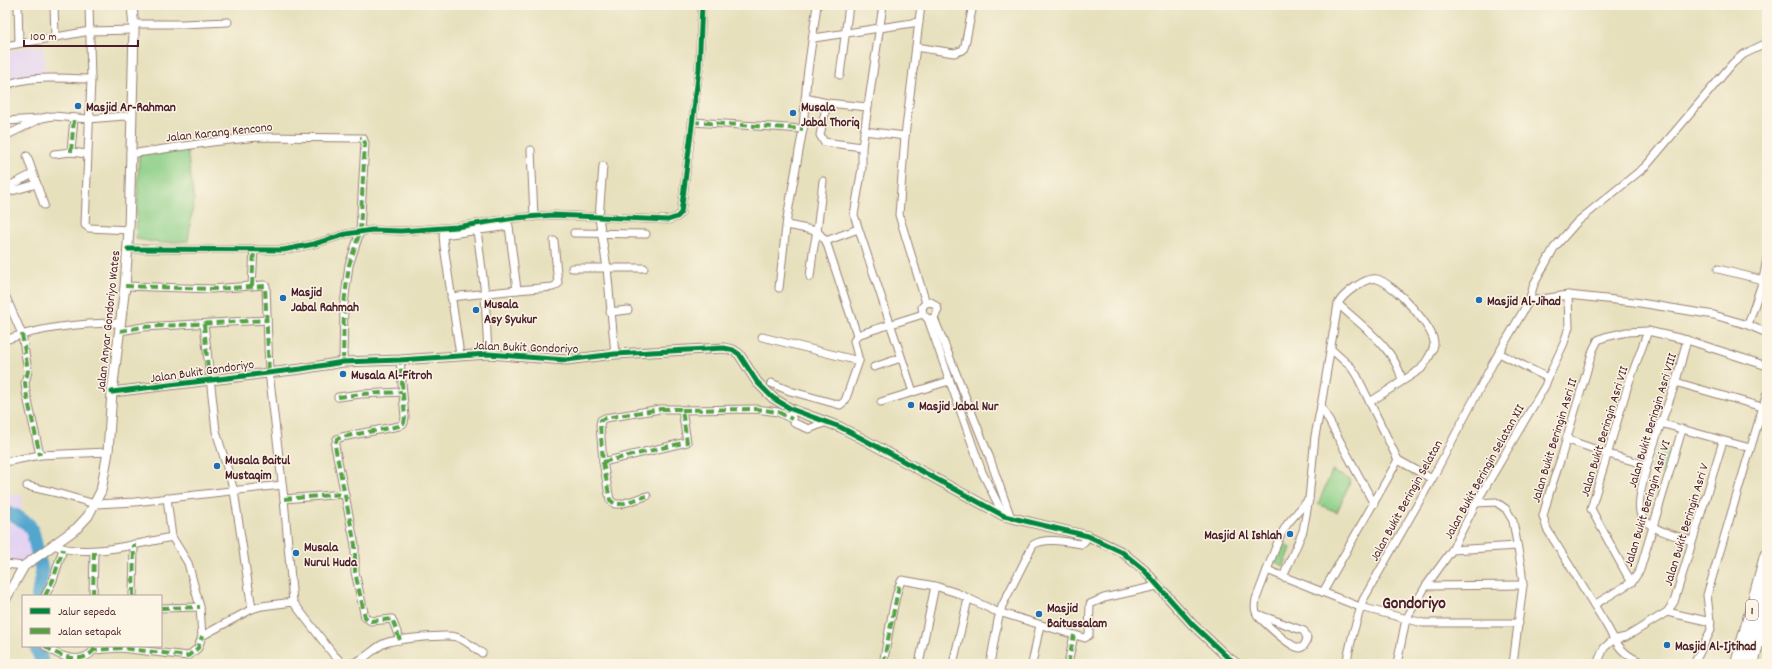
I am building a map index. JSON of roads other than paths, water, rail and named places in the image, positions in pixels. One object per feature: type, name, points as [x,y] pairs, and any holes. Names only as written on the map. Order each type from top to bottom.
[{"type":"highway","name":"1","points":[[1738,664],[1767,556]]},
{"type":"highway","name":"1","points":[[1751,664],[1767,600]]},
{"type":"street","points":[[18,5],[20,43]]},
{"type":"street","points":[[54,5],[55,36]]},
{"type":"street","points":[[89,5],[91,79],[88,119],[86,225],[89,228],[129,230]]},
{"type":"street","name":"Jalan Anyar Gondoriyo Wates","points":[[5,600],[24,566],[76,528],[88,516],[96,504],[101,491],[108,452],[112,392],[128,249],[133,27],[132,5]]},
{"type":"street","points":[[128,249],[283,250],[314,244],[346,234],[360,232],[456,227],[515,218],[553,215],[668,220],[677,217],[681,213],[699,69],[702,5]]},
{"type":"street","points":[[778,288],[787,218],[803,129],[818,5]]},
{"type":"street","points":[[840,75],[849,5]]},
{"type":"street","points":[[883,5],[864,131],[862,168],[854,215],[889,324],[913,392]]},
{"type":"street","points":[[921,5],[905,136],[899,215],[926,303]]},
{"type":"street","points":[[916,47],[954,53],[962,50],[965,45],[973,5]]},
{"type":"street","points":[[5,46],[90,31],[228,22]]},
{"type":"street","points":[[814,38],[845,32],[879,29],[919,22]]},
{"type":"street","name":"Jalan Bukit Beringin Selatan","points":[[1346,664],[1360,607],[1432,479],[1499,352],[1529,301],[1534,284],[1554,248],[1577,222],[1646,166],[1733,63],[1744,54],[1767,43]]},
{"type":"street","points":[[5,86],[12,82],[27,79],[91,79]]},
{"type":"street","points":[[806,98],[827,103],[868,107]]},
{"type":"street","points":[[827,103],[820,135],[821,139],[824,142],[862,147]]},
{"type":"street","points":[[5,121],[54,116],[88,119],[124,116],[131,117]]},
{"type":"street","points":[[5,136],[42,118]]},
{"type":"street","points":[[71,152],[74,118]]},
{"type":"street","points":[[692,122],[803,129]]},
{"type":"street","points":[[864,131],[905,136]]},
{"type":"street","name":"Jalan Karang Kencono","points":[[130,154],[257,137],[363,138],[365,143],[360,232]]},
{"type":"street","points":[[531,150],[534,217]]},
{"type":"street","points":[[54,154],[71,152],[87,154]]},
{"type":"street","points":[[27,156],[44,204]]},
{"type":"street","points":[[603,166],[599,218],[603,234],[615,354]]},
{"type":"street","points":[[5,188],[33,174]]},
{"type":"street","points":[[810,277],[823,181]]},
{"type":"street","points":[[5,193],[37,184]]},
{"type":"street","points":[[771,383],[790,391],[840,405],[845,401],[859,361],[854,342],[856,335],[826,241],[817,231],[787,225]]},
{"type":"street","points":[[460,356],[443,235],[509,226],[517,290]]},
{"type":"street","points":[[826,241],[858,229]]},
{"type":"street","points":[[477,230],[485,294],[488,354]]},
{"type":"street","points":[[343,362],[344,304],[349,265],[360,232]]},
{"type":"street","points":[[574,233],[646,234]]},
{"type":"street","points":[[451,297],[552,287],[558,284],[559,280],[554,241]]},
{"type":"street","points":[[252,286],[254,249]]},
{"type":"street","points":[[1748,325],[1765,281],[1767,258]]},
{"type":"street","points":[[572,268],[644,268]]},
{"type":"street","points":[[1718,269],[1765,281]]},
{"type":"street","points":[[1283,577],[1301,538],[1309,499],[1315,436],[1338,304],[1344,296],[1371,279],[1377,279],[1384,282],[1404,299],[1423,320],[1434,344],[1421,369],[1370,402]]},
{"type":"street","points":[[125,286],[212,289],[266,286],[269,372],[284,499],[293,602],[333,654],[343,664]]},
{"type":"street","points":[[5,295],[22,334],[28,371],[25,382],[26,392],[40,455]]},
{"type":"street","points":[[1529,301],[1568,295],[1634,302],[1714,315],[1748,325],[1767,333]]},
{"type":"street","name":"Jalan Bukit Beringin Selatan XII","points":[[1397,664],[1406,619],[1426,586],[1452,550],[1476,503],[1545,386],[1564,344],[1569,327],[1568,295]]},
{"type":"street","points":[[856,335],[889,324],[928,317],[937,314],[937,307],[932,302],[926,303],[922,307],[928,317],[989,456],[1008,517]]},
{"type":"street","points":[[1338,304],[1389,353],[1399,368],[1402,380]]},
{"type":"street","points":[[610,312],[628,310]]},
{"type":"street","points":[[928,317],[949,381],[982,472],[1008,517]]},
{"type":"street","points":[[5,340],[32,330],[94,323],[120,327],[143,328],[267,320]]},
{"type":"street","points":[[204,324],[209,380],[216,431],[234,491],[252,610]]},
{"type":"street","points":[[1648,331],[1687,340],[1767,366]]},
{"type":"street","name":"Jalan Bukit Beringin Asri II","points":[[1645,664],[1625,653],[1614,640],[1543,520],[1549,494],[1598,340],[1627,332],[1648,331]]},
{"type":"street","name":"Jalan Bukit Beringin Asri VII","points":[[1632,582],[1592,509],[1628,385],[1648,331]]},
{"type":"street","points":[[762,338],[859,361]]},
{"type":"street","name":"Jalan Bukit Beringin Asri VIII","points":[[1652,526],[1640,514],[1639,500],[1647,466],[1660,423],[1675,382],[1687,340]]},
{"type":"street","name":"Jalan Bukit Gondoriyo","points":[[112,392],[343,362],[488,354],[566,360],[615,354],[707,348],[724,348],[733,350],[738,354],[765,390],[773,398],[791,409],[840,427],[1008,517],[1088,536],[1122,552],[1144,570],[1192,624],[1237,664]]},
{"type":"street","points":[[1331,349],[1351,367],[1358,376],[1398,460],[1432,479]]},
{"type":"street","points":[[1499,352],[1548,378]]},
{"type":"street","points":[[874,367],[901,358]]},
{"type":"street","points":[[400,360],[405,416],[404,423],[399,426],[342,437],[337,439],[335,446],[355,545],[356,572],[365,617],[371,621],[392,620],[400,640]]},
{"type":"street","points":[[881,402],[949,381]]},
{"type":"street","points":[[1675,382],[1762,407]]},
{"type":"street","points":[[338,397],[402,392]]},
{"type":"street","points":[[1694,664],[1711,630],[1707,595],[1767,393]]},
{"type":"street","points":[[1321,406],[1374,504]]},
{"type":"street","points":[[648,496],[621,504],[615,504],[610,500],[604,462],[600,425],[601,420],[605,418],[661,409],[756,409],[778,412],[792,419],[798,426],[809,429],[826,422]]},
{"type":"street","points":[[791,409],[792,419]]},
{"type":"street","points":[[604,462],[687,442],[682,410]]},
{"type":"street","points":[[1660,423],[1750,448]]},
{"type":"street","name":"Jalan Bukit Beringin Asri VI","points":[[1632,582],[1640,570],[1682,430]]},
{"type":"street","points":[[1566,439],[1647,466]]},
{"type":"street","name":"Jalan Bukit Beringin Asri V","points":[[1667,612],[1674,602],[1691,541],[1723,441]]},
{"type":"street","points":[[5,462],[40,455],[108,452]]},
{"type":"street","points":[[1323,592],[1398,460]]},
{"type":"street","points":[[27,486],[96,504],[167,498],[282,485]]},
{"type":"street","points":[[284,499],[344,494]]},
{"type":"street","points":[[46,647],[71,659],[85,657],[93,648],[122,648],[188,656],[198,648],[202,636],[200,607],[188,563],[172,537],[167,498]]},
{"type":"street","points":[[1257,614],[1304,631],[1307,636],[1306,642],[1303,646],[1297,647],[1286,640],[1257,614],[1254,608],[1266,570],[1282,532],[1309,499]]},
{"type":"street","points":[[1476,503],[1496,502],[1506,510],[1513,521],[1523,585],[1513,664]]},
{"type":"street","points":[[1652,526],[1691,541]]},
{"type":"street","points":[[990,664],[1000,612],[1033,545],[1037,542],[1047,541],[1081,544],[1088,536]]},
{"type":"street","points":[[54,545],[63,549],[94,550],[172,537]]},
{"type":"street","points":[[133,595],[134,544]]},
{"type":"street","points":[[1452,550],[1517,546]]},
{"type":"street","points":[[46,595],[53,580],[63,549]]},
{"type":"street","points":[[93,595],[94,550]]},
{"type":"street","points":[[5,564],[24,566]]},
{"type":"street","points":[[1266,570],[1360,607],[1423,623],[1519,623]]},
{"type":"street","points":[[883,664],[899,585],[902,580],[935,586],[1000,612],[1074,636],[1085,638],[1089,635],[1090,604],[1104,598],[1157,586]]},
{"type":"street","points":[[1594,605],[1632,582]]},
{"type":"street","points":[[1426,586],[1523,585]]},
{"type":"street","points":[[919,664],[935,586]]},
{"type":"street","points":[[954,664],[968,599]]},
{"type":"street","points":[[202,636],[262,606],[293,602]]},
{"type":"street","points":[[162,608],[200,607]]},
{"type":"street","points":[[1597,664],[1604,648],[1614,640],[1626,637],[1667,612],[1710,622]]},
{"type":"street","points":[[1032,664],[1040,625]]},
{"type":"street","points":[[350,664],[368,656],[383,644],[400,640],[452,636],[467,642],[482,653]]},
{"type":"street","points":[[1068,664],[1074,636]]},
{"type":"waterway","points":[[5,513],[16,516],[29,525],[33,533],[42,572],[38,595]]},
{"type":"waterway","points":[[36,647],[43,664]]},
{"type":"place","name":"Masjid Ar-Rahman","points":[[78,106]]},
{"type":"place","name":"Musala Jabal Thoriq","points":[[793,113]]},
{"type":"place","name":"Masjid Jabal Rahmah","points":[[283,298]]},
{"type":"place","name":"Masjid Al-Jihad","points":[[1479,300]]},
{"type":"place","name":"Musala Asy Syukur","points":[[476,310]]},
{"type":"place","name":"Musala Al-Fitroh","points":[[343,374]]},
{"type":"place","name":"Masjid Jabal Nur","points":[[911,405]]},
{"type":"place","name":"Musala Baitul Mustaqim","points":[[217,466]]},
{"type":"place","name":"Masjid Al Ishlah","points":[[1290,534]]},
{"type":"place","name":"Musala Nurul Huda","points":[[296,553]]},
{"type":"place","name":"Masjid Baitussalam","points":[[1039,614]]},
{"type":"place","name":"Masjid Al-Ijtihad","points":[[1667,645]]},
{"type":"district","name":"Gondoriyo","points":[[1414,602]]}]
